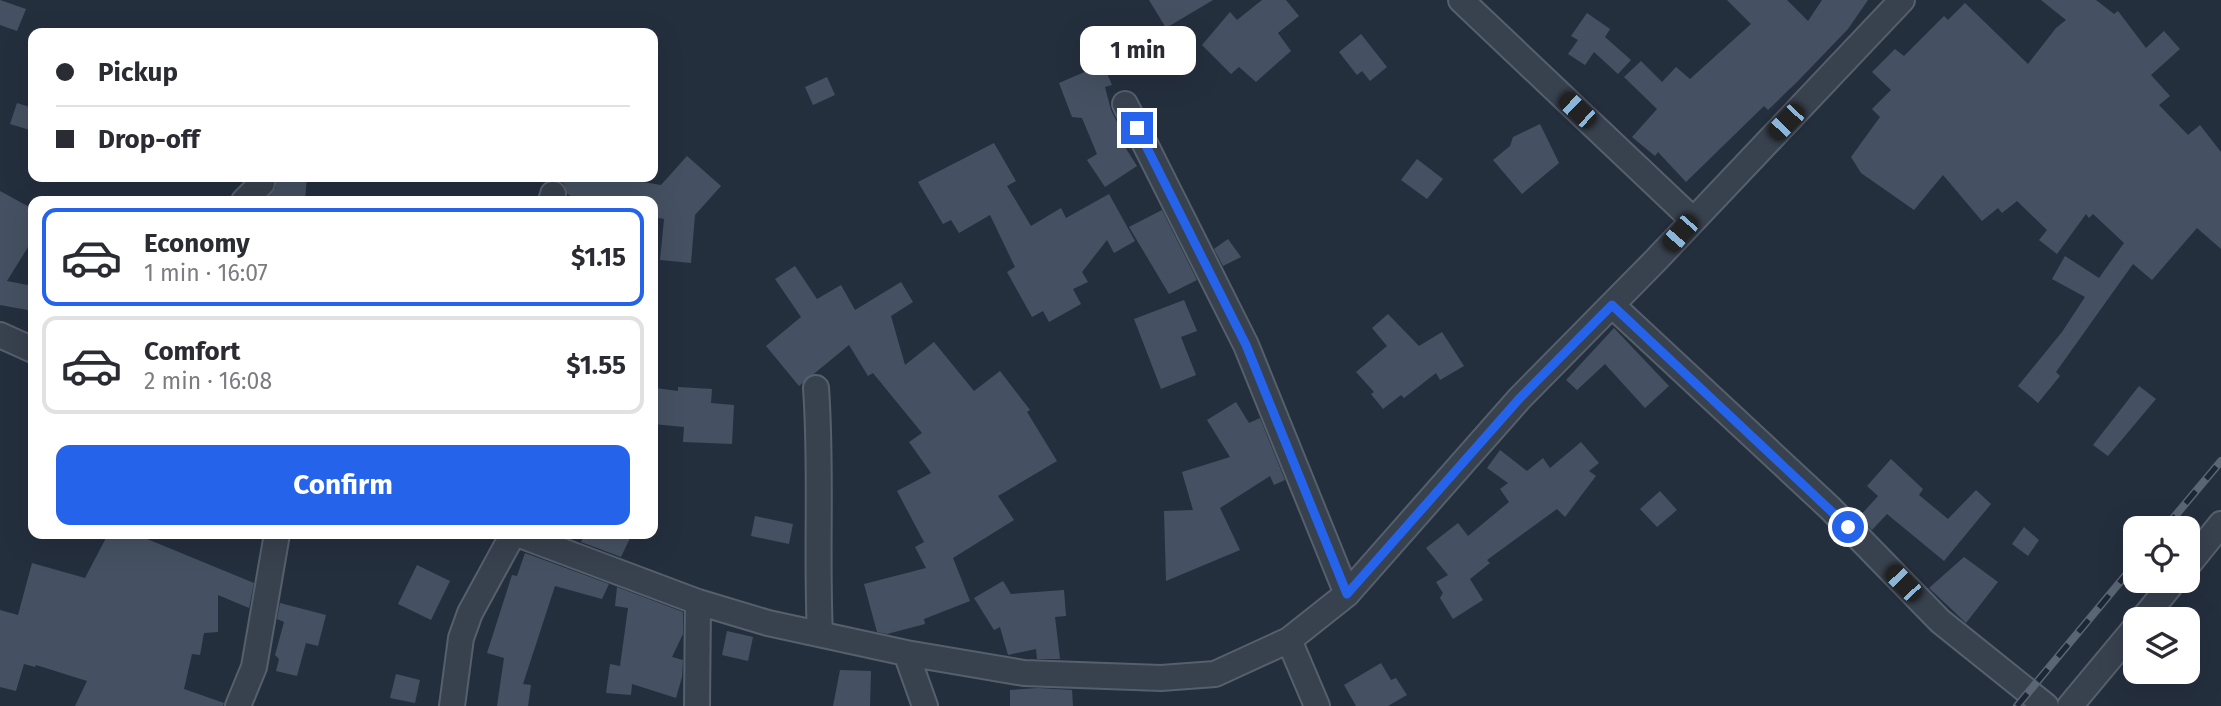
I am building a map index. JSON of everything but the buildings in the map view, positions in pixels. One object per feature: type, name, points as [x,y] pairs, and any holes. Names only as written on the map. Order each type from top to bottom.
[{"type":"street","points":[[1461,0],[1692,219]]},
{"type":"street","points":[[528,539],[698,602],[906,653],[1024,673],[1161,678],[1215,674],[1289,639],[1347,594],[1519,399],[1902,0]]},
{"type":"street","points":[[1125,104],[1246,345],[1347,594]]},
{"type":"street","points":[[249,196],[262,183]]},
{"type":"street","points":[[1612,305],[1829,508],[1940,621],[2046,706]]},
{"type":"street","points":[[0,335],[28,348]]},
{"type":"street","points":[[816,388],[820,441],[817,568],[820,634]]},
{"type":"street","points":[[2200,550],[2221,524]]},
{"type":"street","points":[[238,706],[254,667],[276,539]]},
{"type":"street","points":[[452,706],[461,638],[470,613],[512,539]]},
{"type":"street","points":[[2153,607],[2165,593]]},
{"type":"street","points":[[697,706],[698,602]]},
{"type":"street","points":[[1289,639],[1317,706]]},
{"type":"street","points":[[2070,706],[2123,642]]},
{"type":"street","points":[[906,653],[925,706]]},
{"type":"railway","points":[[2175,516],[2221,461]]},
{"type":"railway","points":[[2017,706],[2123,578]]},
{"type":"route","points":[[1137,128],[1246,345],[1347,594],[1367,568],[1519,399],[1612,305],[1848,527]]}]
